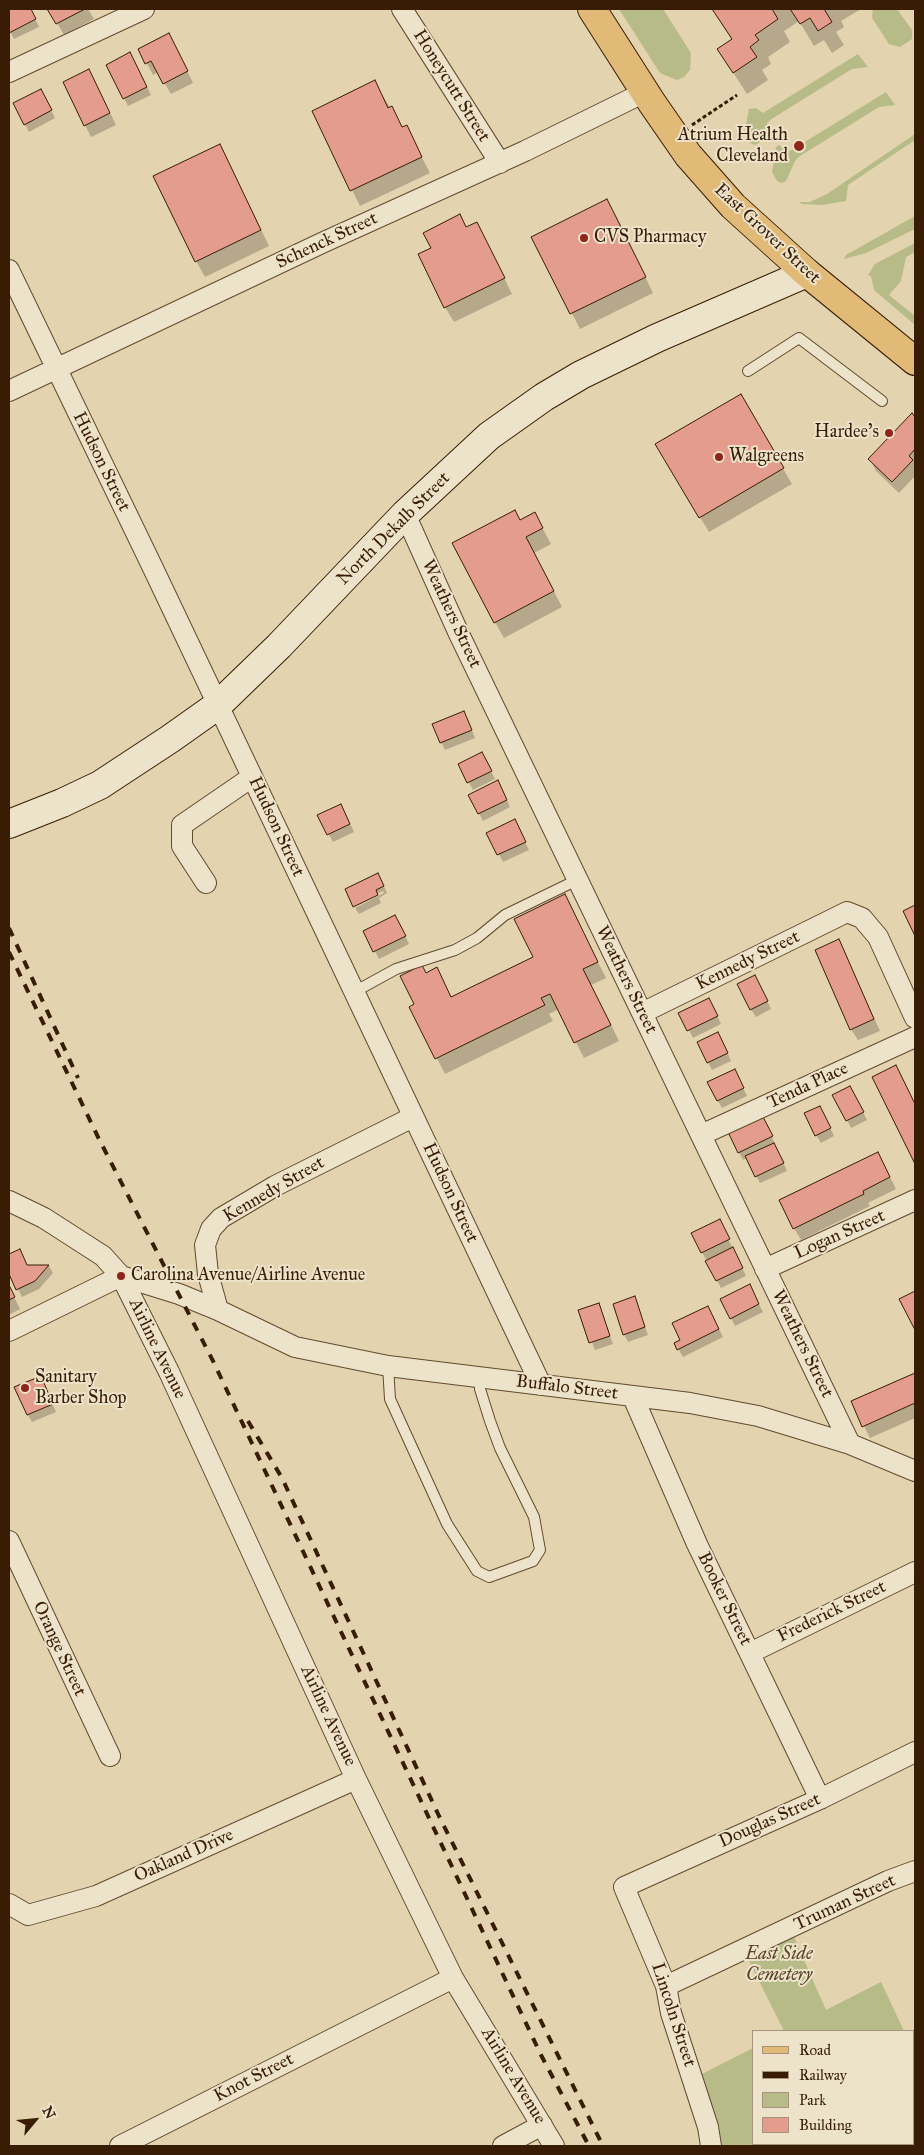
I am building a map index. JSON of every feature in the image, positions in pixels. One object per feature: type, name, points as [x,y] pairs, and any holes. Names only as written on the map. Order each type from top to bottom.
[{"type":"main road","name":"East Grover Street","points":[[592,9],[688,155],[733,206],[807,273],[915,361]]},
{"type":"main road","name":"North Dekalb Street","points":[[9,824],[62,803],[100,784],[170,739],[218,704],[279,646],[405,514],[488,436],[551,393],[582,375],[657,338],[807,273]]},
{"type":"street","points":[[9,72],[144,9]]},
{"type":"street","name":"Honeycutt Street","points":[[402,9],[500,163]]},
{"type":"street","name":"Schenck Street","points":[[9,391],[324,242],[500,163],[645,92]]},
{"type":"street","name":"Hudson Street","points":[[9,270],[218,704],[541,1385]]},
{"type":"street","name":"Weathers Street","points":[[405,514],[459,634],[850,1444]]},
{"type":"street","points":[[206,883],[182,846],[182,825],[252,777]]},
{"type":"street","name":"Kennedy Street","points":[[642,1013],[842,914],[856,914],[870,926],[878,937],[915,1018]]},
{"type":"street","name":"Tenda Place","points":[[701,1136],[915,1037]]},
{"type":"street","name":"Kennedy Street","points":[[218,1310],[208,1274],[205,1245],[211,1229],[221,1218],[275,1186],[413,1117]]},
{"type":"street","name":"Logan Street","points":[[765,1268],[915,1200]]},
{"type":"street","points":[[9,1201],[44,1218],[103,1256],[121,1276],[9,1331]]},
{"type":"street","name":"Buffalo Street","points":[[121,1276],[180,1294],[295,1347],[388,1366],[690,1403],[758,1416],[850,1444],[915,1471]]},
{"type":"street","name":"Airline Avenue","points":[[121,1276],[169,1372],[356,1779],[453,1978],[554,2146]]},
{"type":"street","name":"Booker Street","points":[[634,1397],[697,1544],[820,1799]]},
{"type":"street","name":"Orange Street","points":[[9,1541],[110,1756]]},
{"type":"street","name":"Frederick Street","points":[[750,1653],[915,1572]]},
{"type":"street","name":"Douglas Street","points":[[624,1887],[820,1799],[915,1752]]},
{"type":"street","name":"Oakland Drive","points":[[9,1924],[28,1915],[96,1896],[356,1779]]},
{"type":"street","name":"Truman Street","points":[[666,1986],[888,1881],[915,1872]]},
{"type":"street","name":"Lincoln Street","points":[[624,1887],[666,1986],[671,2013],[708,2127],[711,2146]]},
{"type":"street","points":[[9,1904],[28,1915]]},
{"type":"street","name":"Knot Street","points":[[120,2146],[453,1978]]},
{"type":"street","points":[[504,2146],[542,2126]]},
{"type":"lane","points":[[748,371],[799,338],[882,401]]},
{"type":"lane","points":[[354,992],[396,969],[455,950],[477,938],[505,914],[577,880]]},
{"type":"lane","points":[[388,1366],[390,1399],[447,1524],[477,1571],[489,1577],[532,1561],[540,1550],[534,1517],[500,1448],[480,1389],[480,1377]]},
{"type":"path","points":[[675,136],[737,95]]},
{"type":"green space","points":[[619,9],[663,9],[691,53],[690,70],[684,77],[677,80],[660,73]]},
{"type":"green space","points":[[873,9],[897,9],[912,30],[912,39],[900,47],[889,44],[872,18]]},
{"type":"green space","points":[[858,54],[868,67],[852,69],[773,118],[768,122],[759,143],[755,145],[750,143],[744,134],[749,109],[756,108],[763,113]]},
{"type":"green space","points":[[886,92],[895,105],[879,107],[800,156],[795,161],[786,181],[782,183],[777,181],[772,172],[776,147],[779,145],[790,151]]},
{"type":"green space","points":[[915,134],[915,140],[848,185],[846,201],[822,205],[802,204],[799,202],[810,202],[827,194]]},
{"type":"green space","points":[[915,216],[915,229],[866,253],[844,259],[846,255]]},
{"type":"green space","points":[[915,243],[915,252],[906,257],[901,281],[889,295],[915,316],[915,325],[874,290],[871,276],[868,275],[875,264]]},
{"type":"green space","name":"East Side Cemetery","points":[[790,1928],[826,2010],[881,1982],[904,2030],[784,2030],[743,1949]]},
{"type":"green space","points":[[752,2049],[752,2145],[878,2145],[711,2146],[694,2078]]},
{"type":"green space","points":[[914,2052],[915,2055],[914,2127]]},
{"type":"building","points":[[9,9],[31,9],[36,19],[9,33]]},
{"type":"building","points":[[47,9],[85,9],[56,24]]},
{"type":"building","points":[[712,9],[772,9],[778,19],[755,35],[759,40],[750,47],[757,57],[733,73],[717,49],[732,39]]},
{"type":"building","points":[[790,9],[824,9],[832,22],[818,31],[810,18],[800,24]]},
{"type":"building","points":[[169,33],[188,71],[163,84],[151,61],[145,64],[138,49]]},
{"type":"building","points":[[130,52],[147,87],[123,99],[106,65]]},
{"type":"building","points":[[89,69],[110,113],[84,126],[63,82]]},
{"type":"building","points":[[375,80],[388,108],[392,106],[402,127],[407,125],[422,157],[350,191],[312,111]]},
{"type":"building","points":[[41,89],[52,110],[24,125],[13,103]]},
{"type":"building","points":[[220,144],[261,230],[195,262],[153,176]]},
{"type":"building","points":[[607,199],[646,277],[570,314],[531,237]]},
{"type":"building","points":[[460,214],[466,227],[477,222],[505,278],[444,308],[418,254],[431,248],[423,233]]},
{"type":"building","points":[[741,394],[784,468],[699,518],[655,444]]},
{"type":"building","points":[[912,413],[915,417],[915,449],[909,456],[913,460],[892,482],[868,459]]},
{"type":"building","points":[[515,510],[520,520],[535,512],[543,528],[526,537],[554,591],[494,623],[452,543]]},
{"type":"building","points":[[464,711],[472,730],[440,743],[432,724]]},
{"type":"building","points":[[482,752],[492,771],[467,783],[458,764]]},
{"type":"building","points":[[498,780],[507,800],[478,814],[468,795]]},
{"type":"building","points":[[341,804],[350,824],[327,835],[317,815]]},
{"type":"building","points":[[515,819],[526,842],[497,855],[486,833]]},
{"type":"building","points":[[378,873],[384,886],[376,890],[378,895],[353,907],[345,889]]},
{"type":"building","points":[[565,894],[598,962],[583,969],[611,1025],[574,1043],[550,994],[541,998],[545,1005],[435,1059],[409,1007],[414,1004],[400,976],[422,965],[426,973],[437,967],[451,997],[533,957],[514,919]]},
{"type":"building","points":[[915,905],[915,936],[903,911]]},
{"type":"building","points":[[395,915],[406,936],[373,952],[363,931]]},
{"type":"building","points":[[839,939],[874,1019],[850,1030],[815,950]]},
{"type":"building","points":[[755,975],[768,1001],[750,1010],[737,984]]},
{"type":"building","points":[[709,998],[718,1016],[687,1031],[678,1013]]},
{"type":"building","points":[[718,1032],[728,1053],[707,1063],[697,1042]]},
{"type":"building","points":[[896,1065],[915,1104],[915,1164],[872,1077]]},
{"type":"building","points":[[735,1069],[744,1088],[717,1101],[707,1082]]},
{"type":"building","points":[[850,1086],[864,1112],[846,1121],[832,1095]]},
{"type":"building","points":[[820,1106],[831,1128],[815,1136],[804,1113]]},
{"type":"building","points":[[762,1115],[773,1136],[738,1153],[728,1132]]},
{"type":"building","points":[[774,1143],[784,1163],[755,1177],[745,1156]]},
{"type":"building","points":[[878,1152],[890,1177],[863,1191],[864,1194],[793,1229],[779,1200]]},
{"type":"building","points":[[720,1219],[730,1239],[701,1253],[691,1233]]},
{"type":"building","points":[[733,1247],[743,1268],[716,1281],[705,1261]]},
{"type":"building","points":[[20,1249],[27,1265],[49,1265],[35,1281],[16,1290],[9,1274],[9,1254]]},
{"type":"building","points":[[750,1284],[759,1304],[730,1319],[720,1299]]},
{"type":"building","points":[[9,1285],[15,1297],[9,1300]]},
{"type":"building","points":[[915,1291],[915,1330],[899,1299]]},
{"type":"building","points":[[635,1296],[645,1327],[623,1335],[613,1304]]},
{"type":"building","points":[[599,1303],[610,1336],[589,1343],[578,1310]]},
{"type":"building","points":[[708,1306],[719,1329],[677,1350],[674,1343],[680,1340],[672,1323]]},
{"type":"building","points":[[915,1373],[915,1403],[862,1427],[851,1401]]},
{"type":"building","points":[[41,1376],[53,1404],[27,1415],[14,1387]]},
{"type":"railway","points":[[9,928],[78,1078]]},
{"type":"railway","points":[[9,952],[99,1139],[214,1363],[541,2055],[589,2146]]},
{"type":"railway","points":[[248,1421],[282,1478],[439,1816],[603,2146]]},
{"type":"place","name":"Atrium Health Cleveland","points":[[799,146]]},
{"type":"place","name":"CVS Pharmacy","points":[[584,238]]},
{"type":"place","name":"Hardee's","points":[[889,433]]},
{"type":"place","name":"Walgreens","points":[[719,457]]},
{"type":"place","name":"Carolina Avenue/Airline Avenue","points":[[121,1276]]},
{"type":"place","name":"Sanitary Barber Shop","points":[[25,1388]]}]
